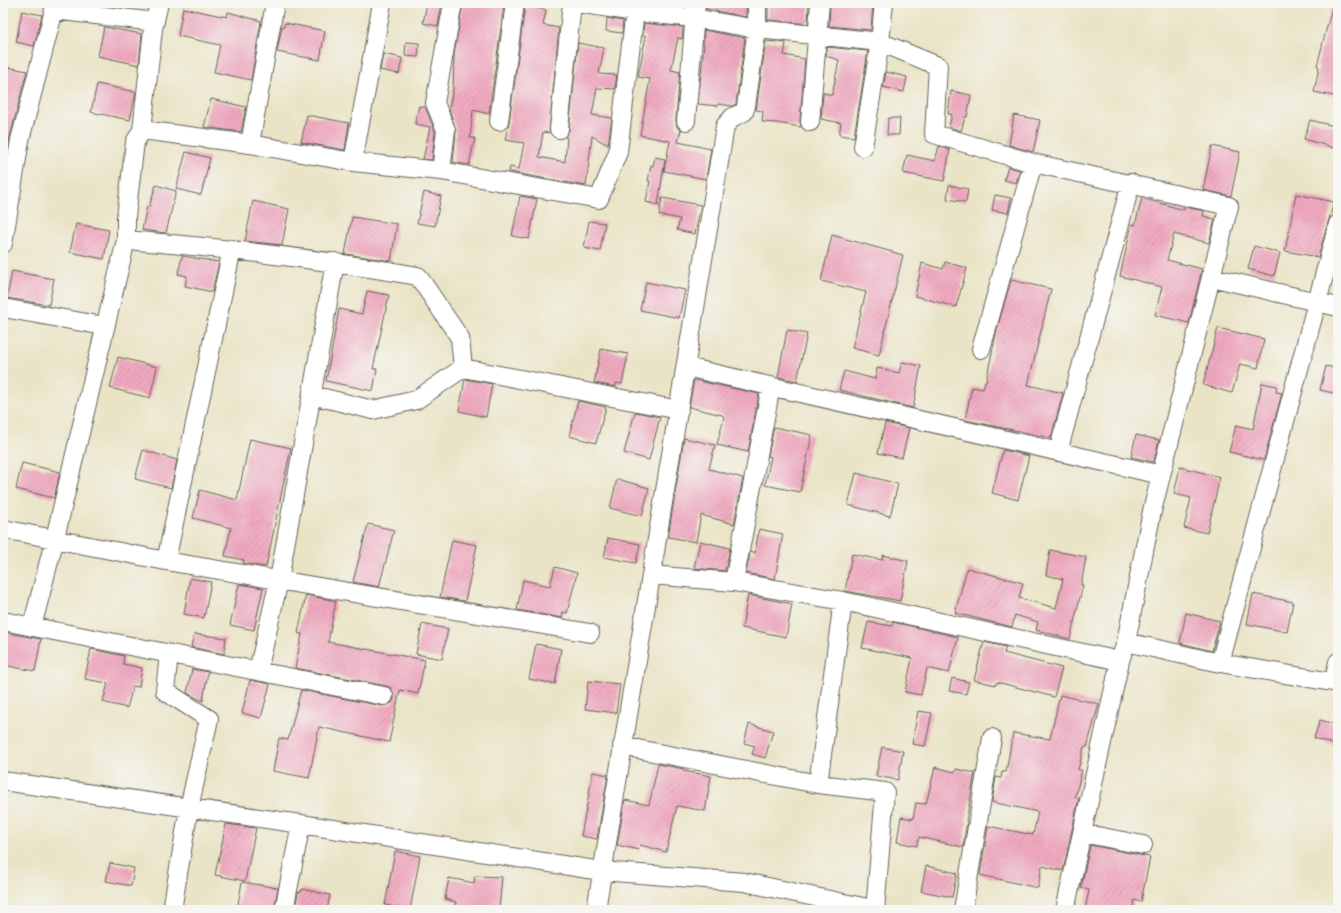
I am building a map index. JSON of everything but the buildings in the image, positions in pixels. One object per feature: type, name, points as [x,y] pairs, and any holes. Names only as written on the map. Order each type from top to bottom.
[{"type":"street","points":[[32,627],[55,538],[104,326],[126,240],[126,217],[136,142],[142,130],[155,22],[159,3]]},
{"type":"street","points":[[250,144],[275,3]]},
{"type":"street","points":[[353,162],[382,3]]},
{"type":"street","points":[[440,171],[446,130],[435,103],[452,3]]},
{"type":"street","points":[[499,122],[515,3]]},
{"type":"street","points":[[560,129],[572,3]]},
{"type":"street","points":[[578,3],[636,8],[695,10],[757,30],[816,34],[880,42],[938,66],[934,134],[1033,163],[1131,183],[1229,206],[1152,511],[1126,642],[1120,661],[1065,910]]},
{"type":"street","points":[[596,910],[601,871],[679,410],[725,126],[733,117],[744,112],[746,106],[757,30],[757,3]]},
{"type":"street","points":[[810,122],[816,34],[820,3]]},
{"type":"street","points":[[863,147],[880,42],[884,3]]},
{"type":"street","points":[[142,130],[250,144],[353,162],[440,171],[599,199],[618,152],[636,8]]},
{"type":"street","points":[[3,244],[20,140],[54,10],[155,22]]},
{"type":"street","points":[[686,121],[695,10]]},
{"type":"street","points":[[981,349],[1033,163]]},
{"type":"street","points":[[1058,452],[1131,183]]},
{"type":"street","points":[[1220,663],[1319,302],[1338,224]]},
{"type":"street","points":[[126,240],[232,249],[335,262],[418,276],[460,338],[463,368]]},
{"type":"street","points":[[166,561],[232,249]]},
{"type":"street","points":[[258,671],[279,580],[335,262]]},
{"type":"street","points":[[1211,277],[1338,307]]},
{"type":"street","points":[[3,308],[104,326]]},
{"type":"street","points":[[686,367],[1161,475]]},
{"type":"street","points":[[312,395],[372,410],[416,400],[463,368],[679,410]]},
{"type":"street","points":[[734,582],[771,386]]},
{"type":"street","points":[[3,529],[166,561],[590,633]]},
{"type":"street","points":[[651,575],[734,582],[843,601],[1120,661]]},
{"type":"street","points":[[818,784],[843,601]]},
{"type":"street","points":[[3,621],[384,696]]},
{"type":"street","points":[[1126,642],[1220,663],[1336,682],[1338,662]]},
{"type":"street","points":[[169,654],[165,691],[209,719],[188,808],[172,910]]},
{"type":"street","points":[[963,910],[992,738]]},
{"type":"street","points":[[3,781],[301,824],[601,871],[744,882],[875,910],[885,792],[818,784],[622,746]]},
{"type":"street","points":[[284,910],[301,824]]},
{"type":"street","points":[[1082,833],[1143,845]]}]
